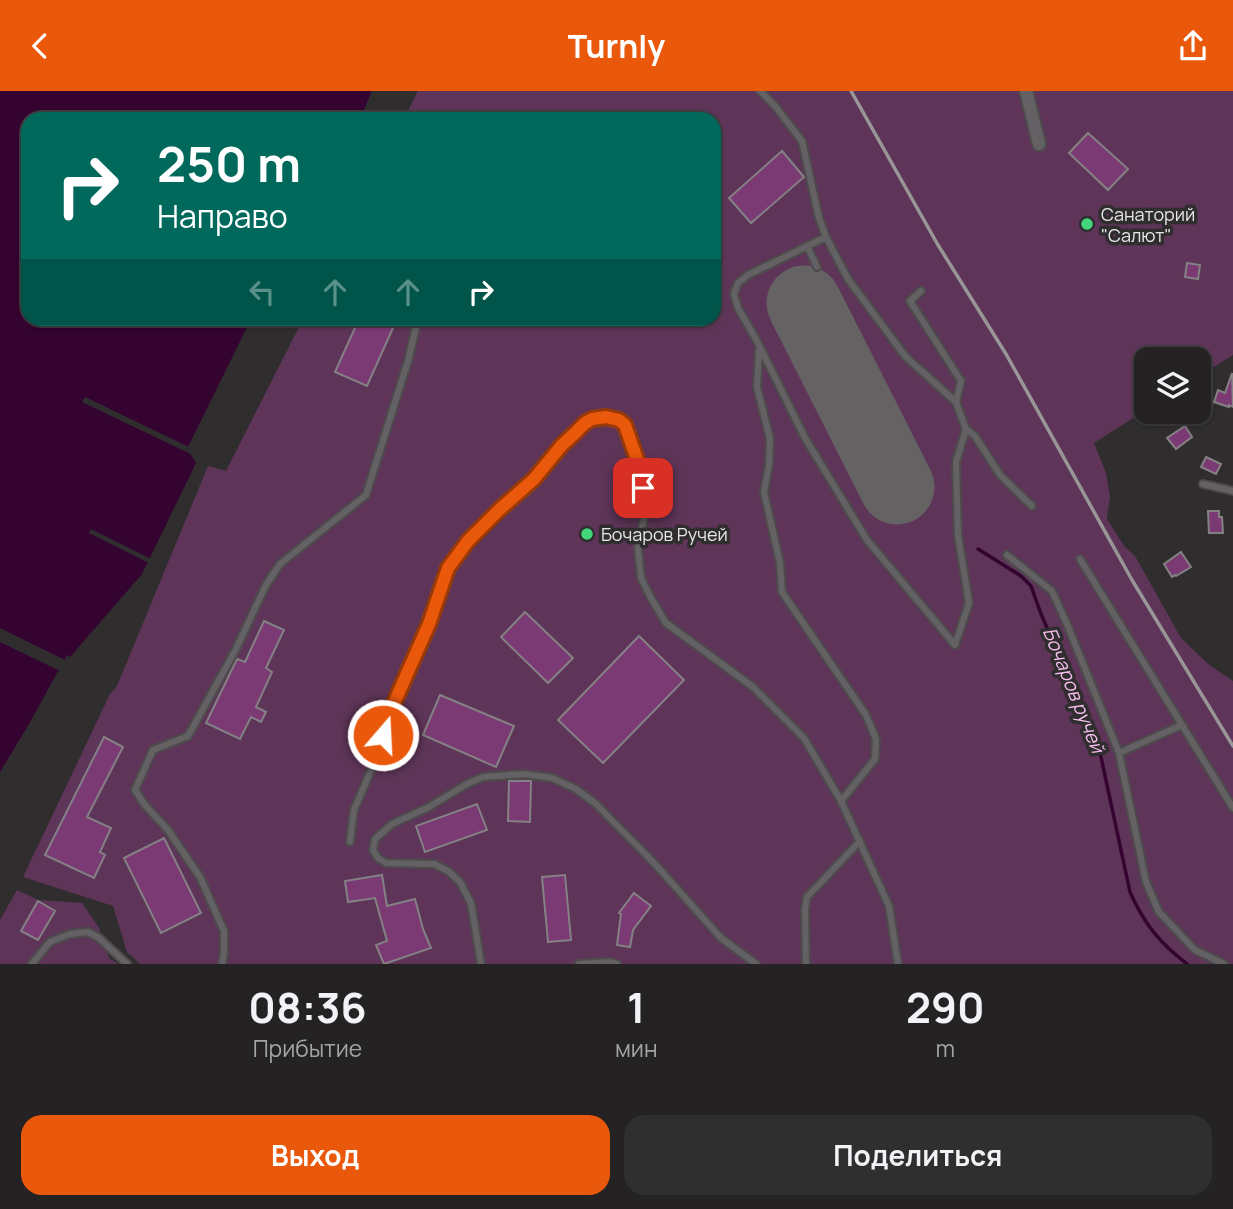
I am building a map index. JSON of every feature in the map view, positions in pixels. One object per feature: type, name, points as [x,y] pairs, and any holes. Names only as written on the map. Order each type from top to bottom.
[{"type":"street","points":[[1026,91],[1039,144]]},
{"type":"lane","points":[[760,91],[802,141],[819,218],[848,278],[905,356],[956,402],[966,429],[975,436],[1000,475],[1032,506]]},
{"type":"lane","points":[[826,237],[748,275],[738,283],[734,294],[738,308],[804,438],[867,540],[955,645],[969,603],[958,535],[956,462],[966,429]]},
{"type":"lane","points":[[807,246],[817,267]]},
{"type":"lane","points":[[921,291],[910,301],[961,381],[956,402]]},
{"type":"lane","points":[[222,964],[224,931],[200,877],[168,830],[135,790],[153,750],[188,736],[235,651],[266,585],[280,564],[366,495],[416,326]]},
{"type":"lane","points":[[760,347],[757,387],[770,439],[764,492],[780,563],[782,592],[866,715],[876,739],[875,759],[841,801]]},
{"type":"lane","points":[[350,842],[354,810],[375,761],[391,710],[429,624],[448,568],[468,541],[534,479],[562,445],[592,419],[606,417],[619,420],[625,425],[640,468],[646,507],[638,548],[641,577],[651,598],[666,623],[753,687],[804,738],[841,801],[889,906],[898,964]]},
{"type":"lane","points":[[1203,484],[1233,491]]},
{"type":"lane","points":[[1007,555],[1052,591],[1067,624],[1119,753],[1146,882],[1159,912],[1195,950],[1224,964]]},
{"type":"lane","points":[[1080,559],[1233,808]]},
{"type":"lane","points":[[1119,753],[1182,725]]},
{"type":"lane","points":[[481,964],[471,903],[460,882],[448,871],[434,864],[386,863],[378,858],[373,850],[375,839],[392,824],[427,809],[467,784],[484,777],[523,773],[552,778],[576,789],[596,804],[654,863],[721,938],[757,964]]},
{"type":"lane","points":[[806,964],[807,897],[860,841]]},
{"type":"lane","points":[[32,964],[50,942],[70,934],[88,932],[99,938],[127,964]]},
{"type":"lane","points":[[579,964],[617,964]]},
{"type":"shaded area","points":[[0,91],[372,91],[363,112],[21,112],[21,326],[248,326],[187,449],[196,463],[142,574],[70,657],[67,655],[0,772]]},
{"type":"shaded area","name":"Бочаров Ручей","points":[[418,91],[1233,91],[1233,355],[1211,369],[1211,347],[1134,347],[1134,418],[1094,443],[1106,473],[1110,497],[1107,519],[1124,546],[1135,556],[1181,638],[1208,664],[1233,681],[1233,964],[140,964],[127,952],[113,906],[23,877],[110,694],[117,686],[208,466],[226,471],[299,326],[721,326],[721,112],[408,112]]},
{"type":"shaded area","points":[[17,890],[38,900],[82,903],[99,928],[109,958],[118,964],[0,964],[0,920]]},
{"type":"pier","points":[[85,397],[191,448],[197,457],[82,402]]},
{"type":"pier","points":[[91,529],[153,560],[151,564],[89,533]]},
{"type":"pier","points":[[0,628],[67,661],[62,672],[0,642]]},
{"type":"building","points":[[1088,133],[1128,169],[1108,190],[1069,153]]},
{"type":"building","points":[[782,151],[804,177],[751,223],[729,198]]},
{"type":"building","points":[[1187,263],[1200,265],[1198,279],[1185,277]]},
{"type":"building","points":[[356,326],[394,326],[367,386],[335,372]]},
{"type":"building","points":[[1232,373],[1233,407],[1214,402],[1218,390],[1225,393]]},
{"type":"building","points":[[1185,426],[1192,437],[1176,449],[1167,438]]},
{"type":"building","points":[[1206,457],[1221,464],[1216,474],[1201,467]]},
{"type":"building","points":[[1208,511],[1219,511],[1223,533],[1209,533]]},
{"type":"building","points":[[1181,552],[1191,567],[1172,577],[1164,564]]},
{"type":"building","points":[[525,612],[573,658],[548,683],[501,637]]},
{"type":"building","points":[[264,621],[284,630],[266,668],[272,672],[256,707],[266,712],[261,722],[251,717],[240,739],[206,723],[237,659],[245,662]]},
{"type":"building","points":[[639,636],[684,680],[603,763],[558,720]]},
{"type":"building","points":[[440,695],[514,726],[496,767],[423,735]]},
{"type":"building","points":[[104,737],[123,747],[87,817],[111,828],[100,852],[105,855],[94,878],[45,855]]},
{"type":"building","points":[[509,781],[531,781],[530,822],[508,821]]},
{"type":"building","points":[[477,804],[487,830],[425,852],[416,826]]},
{"type":"building","points":[[164,838],[201,913],[161,933],[124,858]]},
{"type":"building","points":[[382,875],[387,906],[415,899],[431,948],[384,964],[376,945],[387,941],[375,898],[348,902],[345,881]]},
{"type":"building","points":[[565,875],[571,940],[548,942],[542,877]]},
{"type":"building","points":[[634,893],[651,906],[633,930],[630,947],[617,945],[619,913]]},
{"type":"building","points":[[38,901],[55,911],[38,940],[21,931]]},
{"type":"waterway","name":"Бочаров ручей","points":[[978,549],[1021,576],[1031,586],[1098,743],[1130,892],[1154,932],[1187,964]]},
{"type":"runway","points":[[804,303],[897,487]]},
{"type":"railway","points":[[851,91],[938,245],[1006,354],[1132,580],[1233,746]]},
{"type":"place","name":"Санаторий \"Салют\"","points":[[1087,224]]},
{"type":"place","name":"Бочаров Ручей","points":[[587,534]]},
{"type":"route","points":[[383,735],[391,710],[429,624],[448,568],[468,541],[534,479],[562,445],[585,423],[606,417],[619,420],[625,425],[640,468],[643,488]]}]
